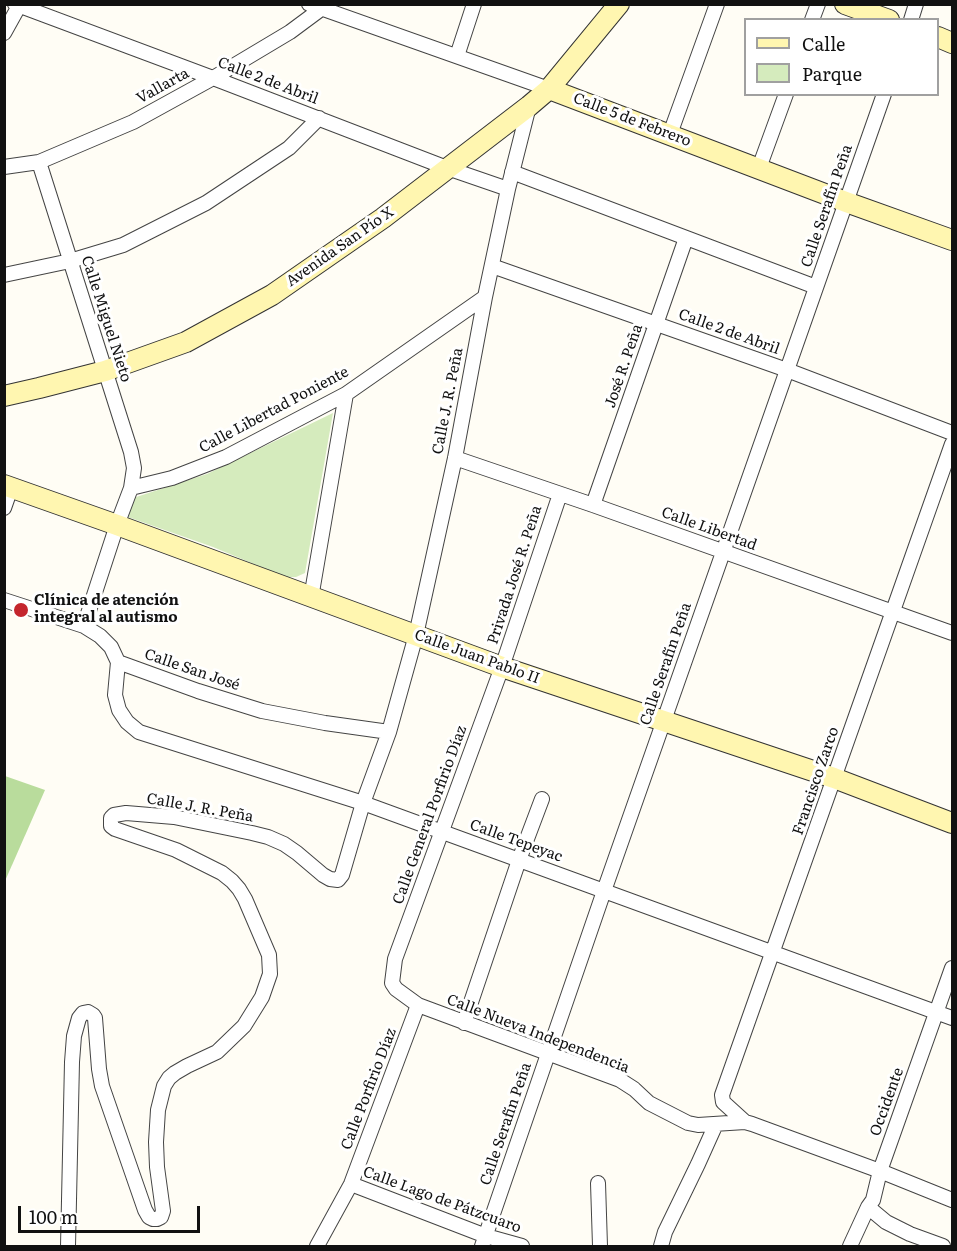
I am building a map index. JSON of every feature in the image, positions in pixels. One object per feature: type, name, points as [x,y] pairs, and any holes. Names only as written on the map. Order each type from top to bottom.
[{"type":"street","points":[[456,56],[474,4]]},
{"type":"street","name":"Avenida San Pío X","points":[[4,396],[105,371],[186,342],[272,295],[383,218],[529,106],[549,88],[619,4]]},
{"type":"street","points":[[670,134],[717,4]]},
{"type":"street","points":[[845,4],[884,18]]},
{"type":"street","points":[[4,33],[17,5]]},
{"type":"street","name":"Calle 2 de Abril","points":[[17,5],[508,189]]},
{"type":"street","name":"Calle 5 de Febrero","points":[[318,6],[549,88],[846,202],[952,240]]},
{"type":"street","name":"Vallarta","points":[[4,167],[39,162],[133,122],[290,32],[318,6]]},
{"type":"street","points":[[759,168],[785,96]]},
{"type":"street","name":"Calle Serafín Peña","points":[[484,1241],[604,891],[883,96]]},
{"type":"street","name":"Calle J. R. Peña","points":[[68,1246],[72,1062],[74,1036],[79,1018],[83,1013],[88,1012],[95,1018],[102,1086],[145,1210],[153,1219],[157,1219],[161,1217],[164,1206],[157,1167],[156,1142],[158,1110],[164,1086],[175,1073],[217,1052],[244,1026],[262,997],[270,974],[271,964],[266,947],[245,899],[232,881],[222,873],[176,850],[115,829],[111,826],[111,818],[114,815],[126,813],[174,817],[252,833],[284,844],[330,879],[338,880],[342,875],[363,803],[389,732],[416,635],[508,189],[529,106]]},
{"type":"street","points":[[4,275],[70,261],[123,244],[206,203],[289,148],[319,118]]},
{"type":"street","name":"Calle Miguel Nieto","points":[[39,162],[131,452],[134,468],[131,488]]},
{"type":"street","points":[[512,172],[816,287]]},
{"type":"street","name":"José R. Peña","points":[[593,506],[686,238]]},
{"type":"street","name":"Calle 2 de Abril","points":[[492,266],[787,370],[952,433]]},
{"type":"street","name":"Calle Libertad Poniente","points":[[131,488],[172,478],[226,457],[346,394],[485,297]]},
{"type":"street","points":[[311,598],[346,394]]},
{"type":"street","name":"Francisco Zarco","points":[[745,1122],[723,1102],[722,1095],[952,444]]},
{"type":"street","name":"Calle Libertad","points":[[454,458],[952,633]]},
{"type":"street","points":[[4,508],[8,486]]},
{"type":"street","name":"Calle Juan Pablo II","points":[[8,486],[502,668],[834,778],[952,823]]},
{"type":"street","points":[[84,626],[131,488]]},
{"type":"street","name":"Privada José R. Peña","points":[[502,668],[560,494]]},
{"type":"street","points":[[4,600],[84,626],[100,636],[111,647],[117,662]]},
{"type":"street","name":"Calle San José","points":[[117,662],[198,692],[262,711],[389,732]]},
{"type":"street","name":"Calle Tepeyac","points":[[117,662],[116,695],[120,710],[127,722],[139,732],[363,803],[952,1018]]},
{"type":"street","name":"Calle General Porfirio Díaz","points":[[392,975],[395,959],[502,668]]},
{"type":"street","points":[[464,1023],[542,799]]},
{"type":"street","name":"Occidente","points":[[850,1246],[873,1200],[880,1171],[952,968]]},
{"type":"street","name":"Calle Nueva Independencia","points":[[392,975],[392,983],[396,989],[418,1005],[620,1080],[649,1103],[688,1123],[698,1125],[745,1122],[952,1200]]},
{"type":"street","name":"Calle Porfirio Díaz","points":[[317,1246],[351,1184],[418,1005]]},
{"type":"street","points":[[660,1246],[716,1124]]},
{"type":"street","points":[[598,1183],[600,1246]]},
{"type":"street","name":"Calle Lago de Pátzcuaro","points":[[351,1184],[484,1241],[522,1246]]},
{"type":"street","points":[[868,1207],[886,1222],[943,1246]]},
{"type":"green space","points":[[333,413],[305,573],[296,577],[285,577],[213,547],[125,516],[127,500],[207,474]]},
{"type":"green space","points":[[4,776],[45,790],[5,881]]},
{"type":"place","name":"Clínica de atención integral al autismo","points":[[21,610]]}]
